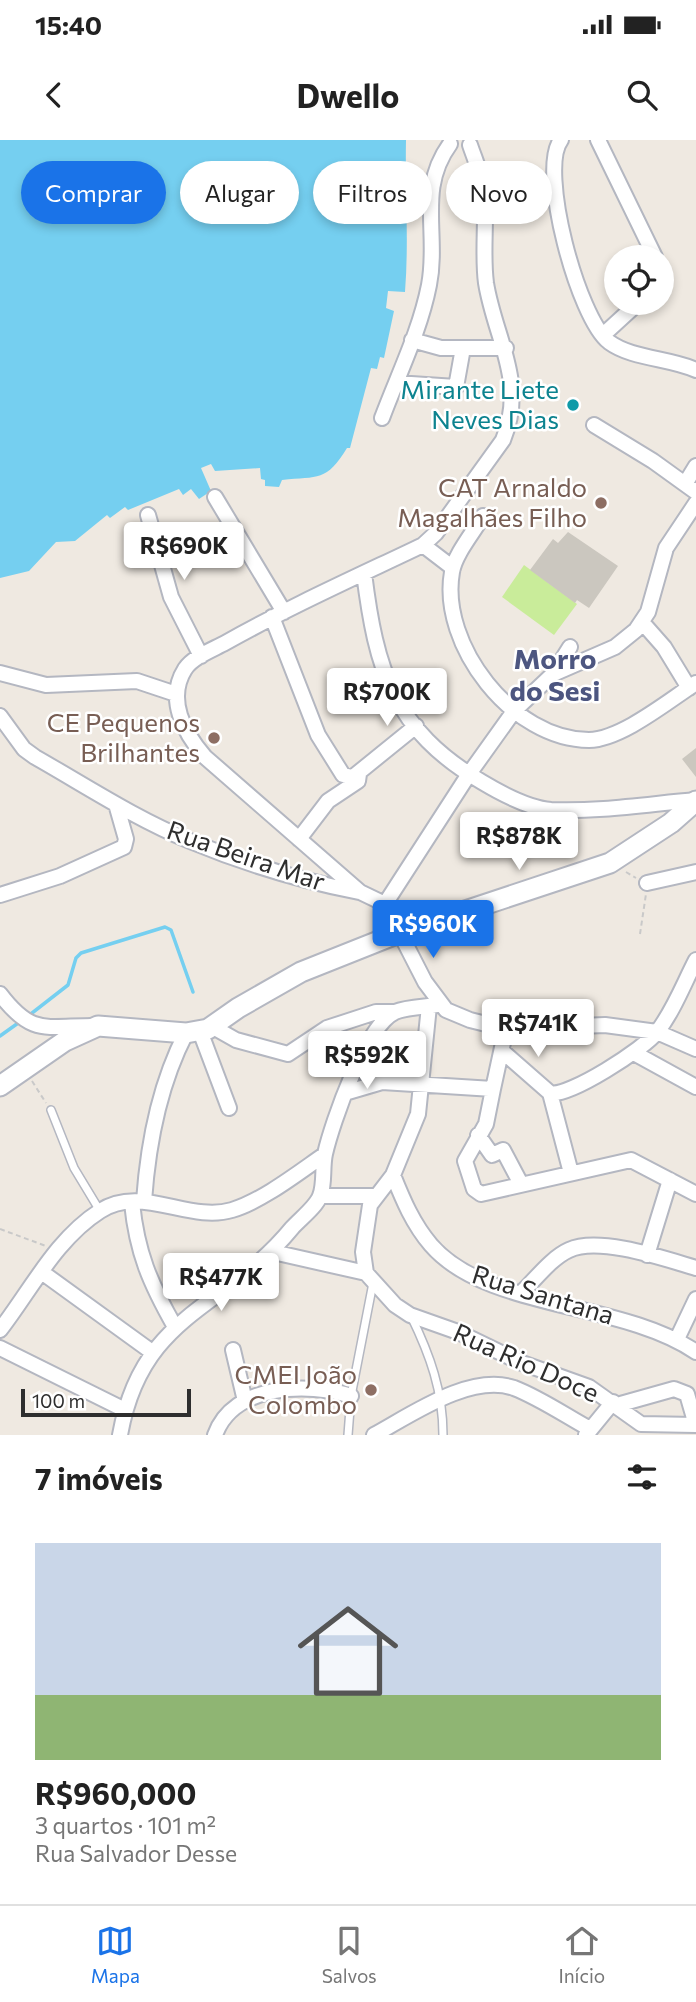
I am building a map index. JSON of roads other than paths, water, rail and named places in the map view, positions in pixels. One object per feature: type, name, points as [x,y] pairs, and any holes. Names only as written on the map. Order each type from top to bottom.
[{"type":"street","points":[[561,140],[554,157],[567,259],[582,301],[603,335],[616,345],[696,370]]},
{"type":"street","points":[[598,140],[649,245]]},
{"type":"street","points":[[273,1252],[370,1278],[364,1232],[370,1205],[393,1174],[418,1114],[434,1005],[385,904],[360,892],[195,746],[179,713],[176,694],[187,667],[201,656],[422,545],[436,533],[503,440],[508,427],[513,390],[506,348],[486,285],[484,193],[471,142],[462,149],[446,146],[432,176],[432,253],[428,288],[412,340],[382,418]]},
{"type":"street","points":[[603,335],[625,315]]},
{"type":"street","points":[[412,340],[441,348],[506,348]]},
{"type":"street","points":[[396,383],[456,387],[463,348]]},
{"type":"street","points":[[594,425],[690,488],[696,467]]},
{"type":"street","points":[[215,497],[278,615],[318,735],[343,775],[353,777],[416,726]]},
{"type":"street","points":[[553,674],[615,647],[642,622],[648,612],[666,548],[696,503]]},
{"type":"street","points":[[148,514],[171,597],[201,656]]},
{"type":"street","points":[[482,516],[453,568],[453,618],[472,666],[514,711],[555,732],[588,740],[607,737],[693,685],[642,622]]},
{"type":"street","points":[[422,545],[453,568]]},
{"type":"street","points":[[364,573],[372,636],[381,671],[396,699],[416,726],[451,763],[499,792],[549,810],[696,800]]},
{"type":"street","points":[[385,904],[469,774],[514,711],[553,674],[570,647]]},
{"type":"street","points":[[0,673],[46,685],[137,681],[176,694]]},
{"type":"street","name":"Rua Beira Mar","points":[[0,716],[24,749],[116,804],[201,845],[335,887],[360,892]]},
{"type":"street","points":[[299,839],[328,801],[358,781],[359,772]]},
{"type":"street","points":[[175,1327],[149,1282],[135,1239],[138,1202],[147,1156],[174,1057],[200,1031],[276,984],[399,933],[610,863],[671,822],[696,800]]},
{"type":"street","points":[[0,895],[17,887],[60,876],[124,847],[126,839],[116,804]]},
{"type":"street","points":[[647,883],[696,872]]},
{"type":"street","points":[[550,1093],[565,1092],[634,1053],[657,1032],[696,960]]},
{"type":"street","points":[[0,994],[18,1017],[35,1026],[200,1031],[288,1054],[327,1028],[376,1012],[395,1012],[434,1005],[470,1020],[506,1029],[605,1025],[657,1032],[696,1049]]},
{"type":"street","points":[[120,1435],[125,1410],[152,1352],[175,1327],[273,1252],[320,1196],[324,1155],[348,1091],[371,1038],[395,1012]]},
{"type":"street","points":[[0,1086],[73,1036],[98,1026]]},
{"type":"street","points":[[506,1029],[482,1129],[465,1161],[474,1189],[481,1194],[631,1160],[696,1194]]},
{"type":"street","points":[[200,1031],[229,1108]]},
{"type":"street","points":[[502,1051],[550,1093],[571,1173]]},
{"type":"street","points":[[634,1053],[696,1087]]},
{"type":"street","points":[[348,1091],[382,1082],[423,1082],[493,1089]]},
{"type":"street","points":[[482,1129],[492,1155],[503,1150],[522,1184]]},
{"type":"street","points":[[0,1330],[43,1273],[56,1250],[100,1211],[138,1202],[202,1213],[232,1210],[279,1185],[324,1155]]},
{"type":"street","name":"Rua Santana","points":[[393,1174],[419,1230],[449,1263],[470,1276],[521,1293],[626,1320],[677,1339],[696,1352]]},
{"type":"street","points":[[647,1255],[670,1180]]},
{"type":"street","points":[[320,1196],[376,1196]]},
{"type":"street","points":[[521,1293],[572,1248],[596,1247],[647,1255],[696,1268]]},
{"type":"street","points":[[43,1273],[152,1352]]},
{"type":"street","name":"Rua Rio Doce","points":[[370,1278],[395,1305],[410,1315],[458,1332],[522,1363],[589,1387],[615,1403],[644,1429],[696,1425]]},
{"type":"street","points":[[677,1339],[696,1299]]},
{"type":"street","points":[[0,1348],[125,1410]]},
{"type":"street","points":[[233,1350],[245,1401]]},
{"type":"street","points":[[374,1435],[442,1397],[484,1385],[513,1388],[588,1432],[615,1403],[674,1389],[687,1394],[696,1425]]},
{"type":"street","points":[[215,1435],[229,1413],[245,1401],[261,1394],[309,1389],[351,1396]]},
{"type":"lane","points":[[51,1110],[74,1168],[100,1211]]},
{"type":"lane","points":[[348,1435],[351,1396],[370,1278]]},
{"type":"lane","points":[[410,1315],[429,1354],[442,1397],[443,1435]]},
{"type":"water","points":[[0,140],[406,140],[406,161],[313,161],[313,224],[407,224],[405,292],[388,291],[386,308],[394,311],[384,358],[380,357],[377,369],[371,368],[350,448],[347,448],[333,467],[313,477],[282,480],[279,487],[265,486],[260,468],[215,471],[211,464],[201,468],[211,491],[199,499],[191,489],[183,495],[179,489],[128,510],[125,507],[110,518],[107,515],[75,541],[56,542],[29,571],[0,578]]},
{"type":"waterway","points":[[27,1017],[68,985],[76,958],[81,953],[165,927],[171,930],[193,992]]},
{"type":"waterway","points":[[0,1036],[21,1021]]},
{"type":"place","name":"Mirante Liete Neves Dias","points":[[573,405]]},
{"type":"place","name":"CAT Arnaldo Magalhães Filho","points":[[601,503]]},
{"type":"place","name":"CE Pequenos Brilhantes","points":[[214,738]]},
{"type":"place","name":"CMEI João Colombo","points":[[371,1390]]},
{"type":"district","name":"Morro do Sesi","points":[[555,675]]}]
